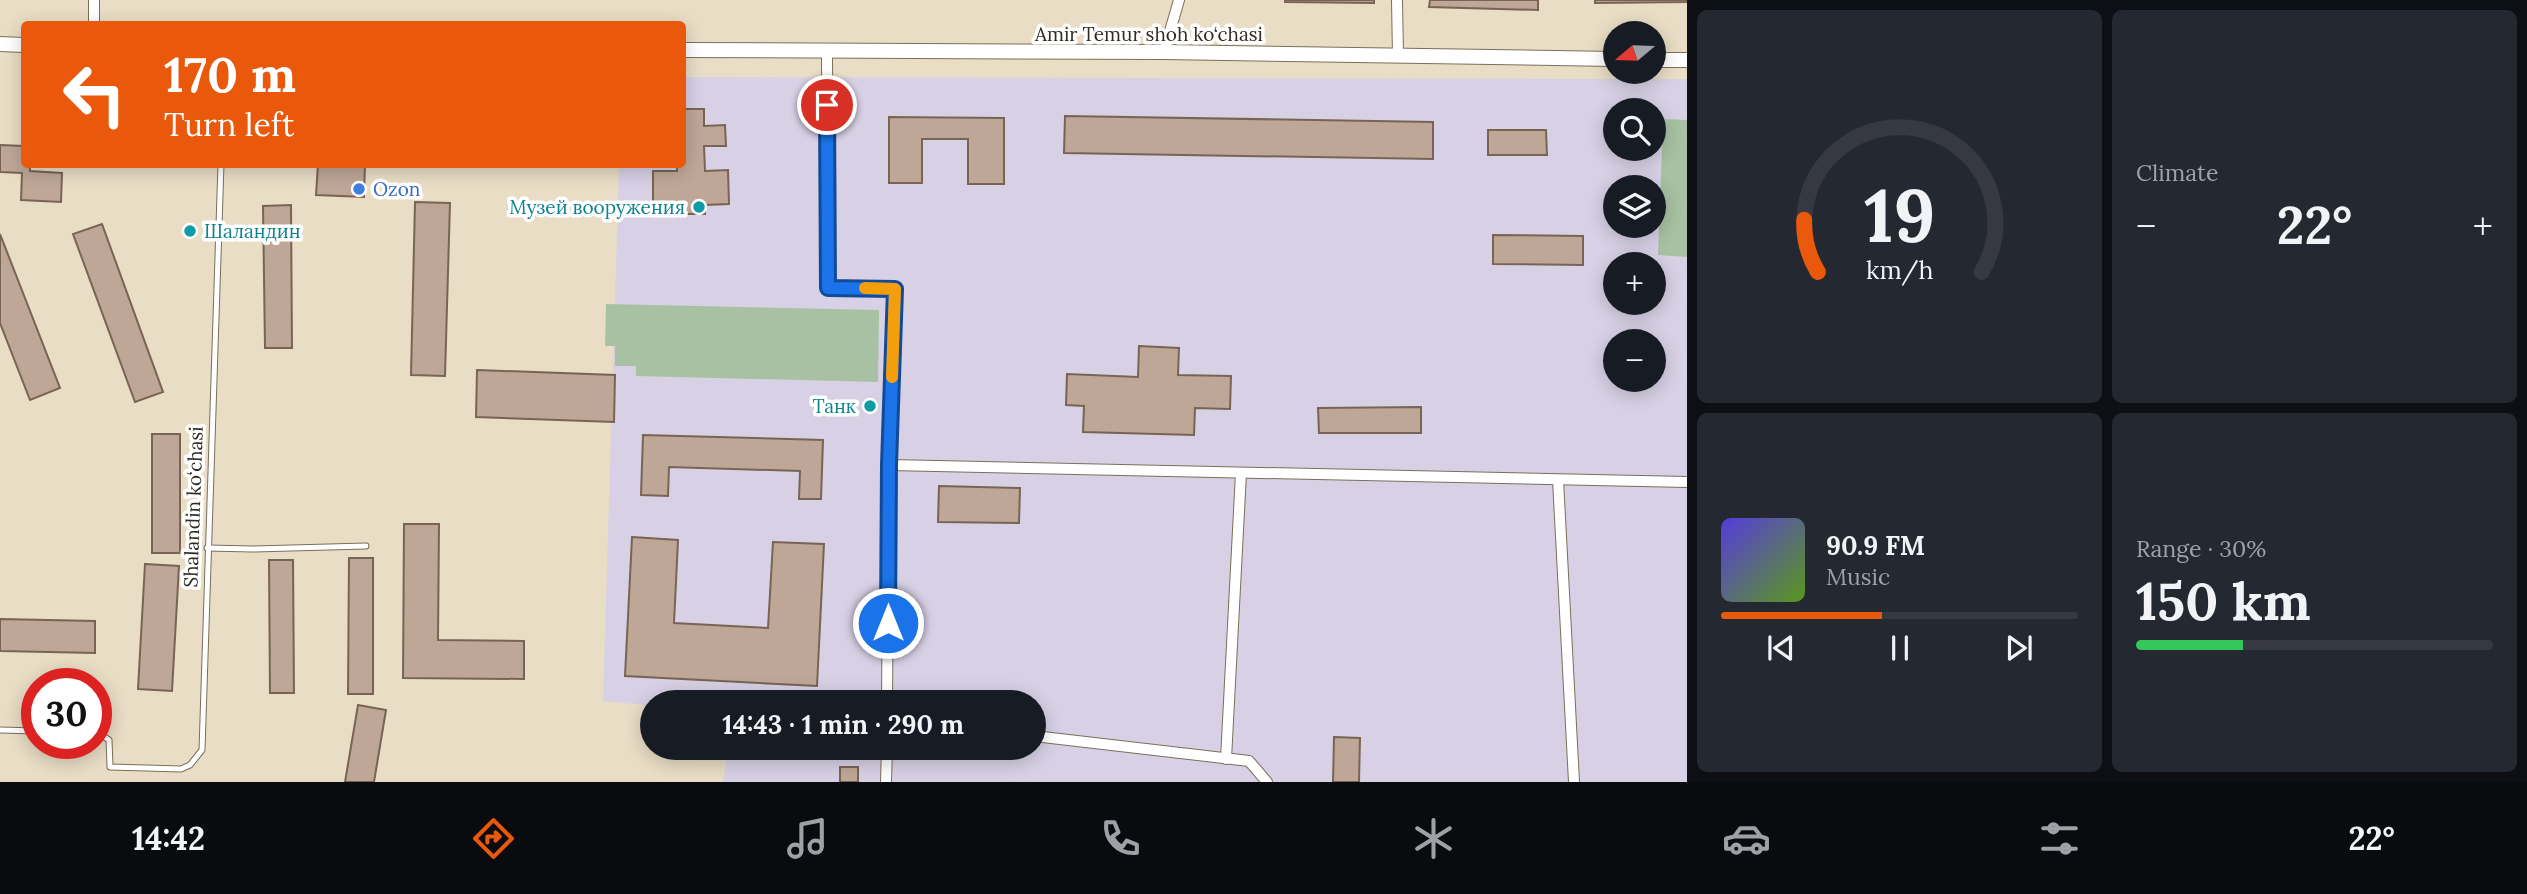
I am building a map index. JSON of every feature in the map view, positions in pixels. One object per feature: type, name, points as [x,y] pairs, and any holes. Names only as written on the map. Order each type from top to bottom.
[{"type":"main road","points":[[0,44],[21,45]]},
{"type":"main road","name":"Amir Temur shoh ko‘chasi","points":[[686,50],[1164,52],[1603,59]]},
{"type":"main road","points":[[1666,60],[1687,60]]},
{"type":"street","points":[[94,0],[94,21]]},
{"type":"street","points":[[1164,52],[1179,0]]},
{"type":"street","points":[[1397,0],[1398,56]]},
{"type":"street","points":[[827,52],[828,288],[895,289],[889,465],[887,690]]},
{"type":"street","points":[[889,465],[1687,482]]},
{"type":"street","points":[[1226,759],[1241,473]]},
{"type":"street","points":[[1559,480],[1574,782]]},
{"type":"street","points":[[1046,737],[1249,761],[1267,782]]},
{"type":"street","points":[[886,782],[887,760]]},
{"type":"lane","name":"Shalandin ko‘chasi","points":[[110,759],[110,767],[181,769],[191,765],[202,750],[221,168]]},
{"type":"lane","points":[[207,548],[253,550],[366,546]]},
{"type":"lane","points":[[0,730],[21,731]]},
{"type":"shaded area","points":[[686,77],[1603,79],[1603,84],[1666,84],[1666,79],[1687,79],[1687,782],[723,782],[726,760],[1046,760],[1046,690],[640,690],[640,705],[603,701],[619,168],[686,168]]},
{"type":"green space","points":[[1666,119],[1687,120],[1687,257],[1666,256],[1666,252],[1658,252],[1659,238],[1666,238],[1666,175],[1661,175],[1661,161],[1666,161]]},
{"type":"green space","points":[[606,304],[879,310],[878,382],[636,376],[636,366],[615,366],[615,346],[605,346]]},
{"type":"building","points":[[1374,0],[1374,3],[1285,2]]},
{"type":"building","points":[[1430,0],[1538,0],[1538,10],[1429,7]]},
{"type":"building","points":[[1595,0],[1687,0],[1687,2],[1595,3]]},
{"type":"building","points":[[686,109],[704,109],[704,126],[725,125],[726,146],[704,146],[705,171],[728,170],[729,204],[704,205],[705,214],[677,214],[677,205],[653,205],[653,171],[677,171],[677,168],[686,168]]},
{"type":"building","points":[[1065,116],[1433,122],[1433,159],[1064,153]]},
{"type":"building","points":[[889,117],[1004,118],[1004,184],[968,184],[968,139],[922,139],[922,183],[889,183]]},
{"type":"building","points":[[1488,130],[1546,130],[1547,155],[1488,155]]},
{"type":"building","points":[[0,145],[21,146],[21,168],[62,173],[61,202],[21,200],[22,173],[0,172]]},
{"type":"building","points":[[318,168],[365,168],[364,197],[316,195]]},
{"type":"building","points":[[415,202],[450,203],[445,376],[411,375]]},
{"type":"building","points":[[291,205],[292,348],[265,348],[263,206]]},
{"type":"building","points":[[102,224],[163,392],[135,402],[73,234]]},
{"type":"building","points":[[0,234],[60,388],[30,400],[0,323]]},
{"type":"building","points":[[1493,235],[1583,236],[1583,265],[1493,264]]},
{"type":"building","points":[[1139,346],[1179,348],[1178,375],[1231,376],[1230,409],[1195,408],[1194,435],[1083,432],[1084,406],[1066,405],[1067,374],[1138,377]]},
{"type":"building","points":[[477,370],[615,375],[614,422],[476,417]]},
{"type":"building","points":[[1421,407],[1421,433],[1319,433],[1318,408]]},
{"type":"building","points":[[152,434],[180,434],[180,553],[152,553]]},
{"type":"building","points":[[643,435],[823,440],[821,499],[799,499],[800,471],[669,467],[668,496],[641,495]]},
{"type":"building","points":[[939,486],[1020,488],[1019,523],[938,522]]},
{"type":"building","points":[[404,524],[439,524],[438,640],[524,641],[524,679],[403,678]]},
{"type":"building","points":[[632,537],[678,540],[674,623],[768,628],[773,542],[824,544],[817,686],[625,676]]},
{"type":"building","points":[[349,558],[373,558],[373,694],[348,694]]},
{"type":"building","points":[[269,560],[293,560],[294,693],[270,693]]},
{"type":"building","points":[[145,564],[179,566],[172,691],[138,689]]},
{"type":"building","points":[[0,619],[95,621],[95,653],[0,651]]},
{"type":"building","points":[[358,705],[386,710],[374,782],[345,782]]},
{"type":"building","points":[[1334,737],[1360,738],[1359,782],[1333,782]]},
{"type":"building","points":[[840,767],[858,767],[858,782],[840,782]]},
{"type":"slow traffic","points":[[865,288],[895,289],[892,377]]},
{"type":"place","name":"Ozon","points":[[359,189]]},
{"type":"place","name":"Музей вооружения","points":[[699,207]]},
{"type":"place","name":"Шаландин","points":[[190,231]]},
{"type":"place","name":"Танк","points":[[870,406]]},
{"type":"route","points":[[827,105],[828,288],[895,289],[889,465],[888,623]]}]
